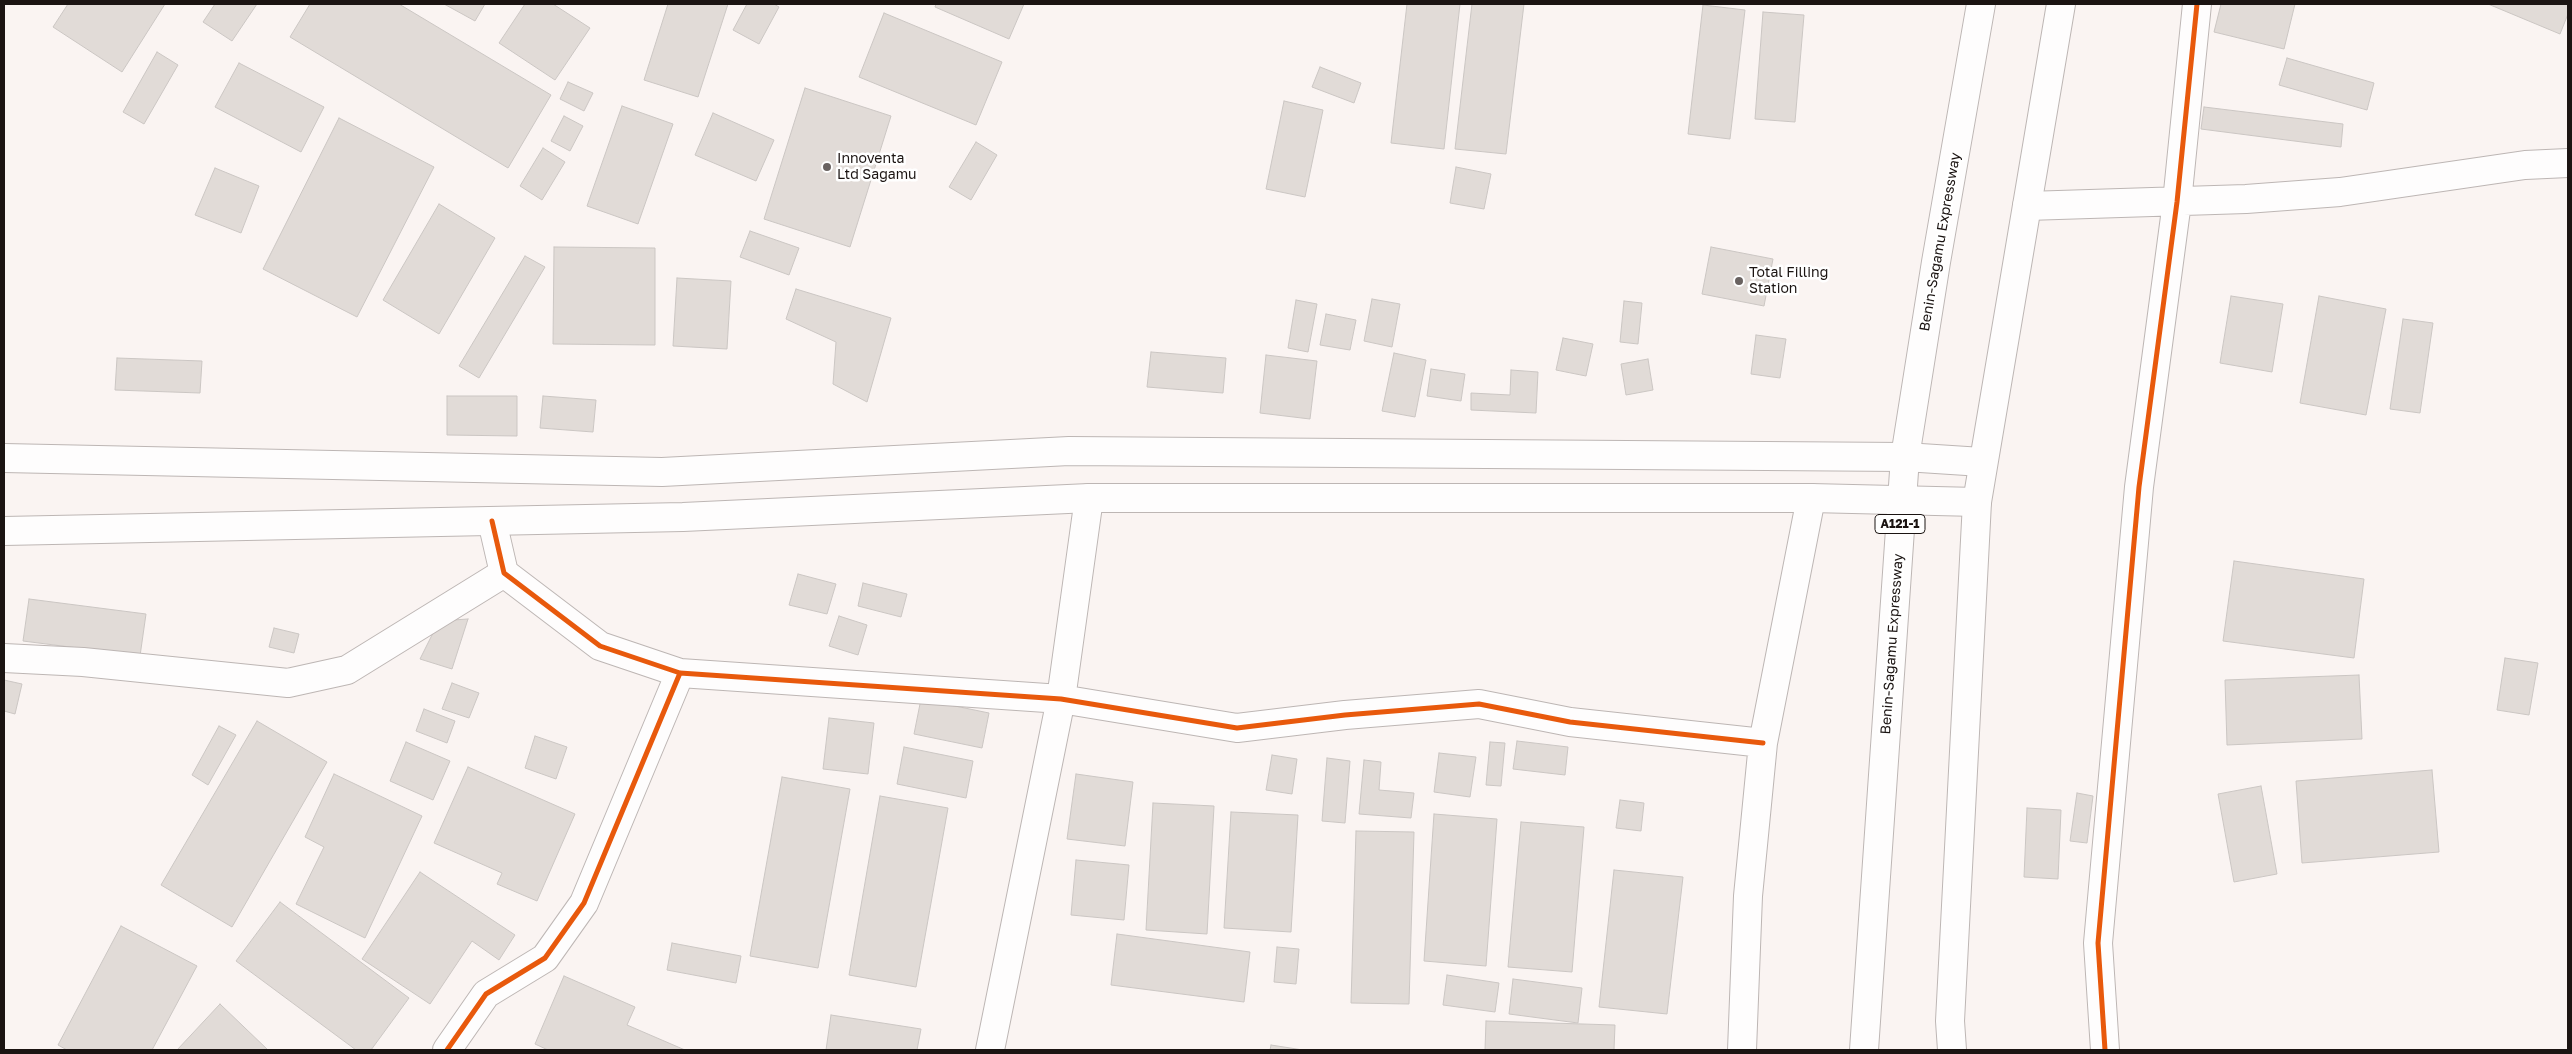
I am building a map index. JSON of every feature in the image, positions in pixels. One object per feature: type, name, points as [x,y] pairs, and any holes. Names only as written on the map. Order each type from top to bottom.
[{"type":"main road","name":"Benin-Sagamu Expressway","points":[[1864,1050],[1905,457],[1936,262],[1981,4]]},
{"type":"main road","points":[[1952,1050],[1950,1021],[1977,502],[1982,462],[2061,4]]},
{"type":"main road","points":[[2105,1050],[2098,943],[2139,487],[2177,202],[2197,4]]},
{"type":"main road","points":[[2027,206],[2246,199],[2340,192],[2525,164],[2568,163]]},
{"type":"main road","points":[[4,458],[662,472],[1069,451],[1905,457],[1982,462]]},
{"type":"main road","points":[[4,531],[693,517],[1089,498],[1812,498],[1977,502]]},
{"type":"main road","points":[[990,1050],[1061,699],[1089,498]]},
{"type":"main road","points":[[1742,1050],[1748,896],[1763,744],[1812,498]]},
{"type":"main road","points":[[492,521],[504,573],[600,646],[680,673],[1061,699],[1237,728],[1346,715],[1478,704],[1570,722],[1763,744]]},
{"type":"main road","points":[[4,658],[83,662],[288,684],[347,670],[504,573]]},
{"type":"main road","points":[[447,1050],[486,994],[545,958],[584,903],[680,673]]},
{"type":"building","points":[[68,4],[165,4],[122,72],[53,27]]},
{"type":"building","points":[[215,4],[257,4],[232,41],[203,22]]},
{"type":"building","points":[[310,4],[399,4],[551,95],[508,168],[290,37]]},
{"type":"building","points":[[444,4],[485,4],[475,21]]},
{"type":"building","points":[[525,4],[553,4],[590,28],[555,80],[499,43]]},
{"type":"building","points":[[668,4],[728,4],[698,97],[644,80]]},
{"type":"building","points":[[747,4],[774,4],[779,7],[759,44],[733,30]]},
{"type":"building","points":[[936,4],[1024,4],[1009,39],[935,7]]},
{"type":"building","points":[[1407,4],[1460,4],[1444,149],[1391,143]]},
{"type":"building","points":[[1472,4],[1524,4],[1506,154],[1455,149]]},
{"type":"building","points":[[2221,4],[2295,4],[2284,49],[2214,32]]},
{"type":"building","points":[[2488,4],[2568,4],[2568,14],[2560,34]]},
{"type":"building","points":[[1703,5],[1745,10],[1730,139],[1688,134]]},
{"type":"building","points":[[1763,12],[1804,15],[1795,122],[1755,119]]},
{"type":"building","points":[[884,13],[1002,62],[976,125],[859,77]]},
{"type":"building","points":[[157,52],[178,65],[144,124],[123,112]]},
{"type":"building","points":[[2287,58],[2374,83],[2367,110],[2279,85]]},
{"type":"building","points":[[239,63],[324,107],[301,152],[215,107]]},
{"type":"building","points":[[1320,67],[1361,83],[1354,103],[1312,87]]},
{"type":"building","points":[[568,82],[593,93],[584,111],[560,99]]},
{"type":"building","name":"Innoventa Ltd Sagamu","points":[[805,88],[891,116],[850,247],[764,219]]},
{"type":"building","points":[[1284,101],[1323,110],[1305,197],[1266,189]]},
{"type":"building","points":[[622,106],[673,124],[638,224],[587,206]]},
{"type":"building","points":[[2204,107],[2343,124],[2341,147],[2201,129]]},
{"type":"building","points":[[713,113],[774,140],[756,181],[695,155]]},
{"type":"building","points":[[564,116],[583,126],[570,151],[551,141]]},
{"type":"building","points":[[339,118],[434,167],[357,317],[263,269]]},
{"type":"building","points":[[976,142],[997,155],[971,200],[949,187]]},
{"type":"building","points":[[543,148],[565,162],[542,200],[520,186]]},
{"type":"building","points":[[1456,167],[1491,174],[1484,209],[1450,203]]},
{"type":"building","points":[[215,168],[259,186],[241,233],[195,215]]},
{"type":"building","points":[[439,204],[495,238],[439,334],[383,300]]},
{"type":"building","points":[[750,231],[799,248],[789,275],[740,257]]},
{"type":"building","points":[[554,247],[655,248],[655,345],[553,344]]},
{"type":"building","points":[[1711,247],[1773,259],[1764,306],[1702,294]]},
{"type":"building","points":[[525,256],[545,267],[479,378],[459,366]]},
{"type":"building","points":[[677,278],[731,281],[727,349],[673,346]]},
{"type":"building","points":[[796,289],[891,318],[867,402],[833,384],[836,342],[786,319]]},
{"type":"building","points":[[2231,296],[2283,304],[2272,372],[2220,363]]},
{"type":"building","points":[[2319,296],[2386,309],[2366,415],[2300,403]]},
{"type":"building","points":[[1372,299],[1400,304],[1392,347],[1364,341]]},
{"type":"building","points":[[1296,300],[1317,304],[1308,352],[1288,348]]},
{"type":"building","points":[[1624,301],[1642,303],[1638,344],[1620,342]]},
{"type":"building","points":[[1326,314],[1356,320],[1350,350],[1320,345]]},
{"type":"building","points":[[2403,319],[2433,323],[2420,413],[2390,409]]},
{"type":"building","points":[[1756,335],[1786,339],[1780,378],[1751,374]]},
{"type":"building","points":[[1563,338],[1593,344],[1586,376],[1556,370]]},
{"type":"building","points":[[1151,352],[1226,358],[1223,393],[1147,387]]},
{"type":"building","points":[[1394,353],[1426,360],[1415,417],[1382,411]]},
{"type":"building","points":[[1266,355],[1317,361],[1310,419],[1260,413]]},
{"type":"building","points":[[117,358],[202,361],[200,393],[115,390]]},
{"type":"building","points":[[1648,359],[1653,390],[1626,395],[1621,364]]},
{"type":"building","points":[[1431,369],[1465,374],[1461,401],[1427,396]]},
{"type":"building","points":[[1511,370],[1538,372],[1536,413],[1471,410],[1471,393],[1510,395]]},
{"type":"building","points":[[447,396],[517,396],[517,436],[447,435]]},
{"type":"building","points":[[543,396],[596,400],[593,432],[540,428]]},
{"type":"building","points":[[2234,561],[2364,579],[2354,658],[2223,641]]},
{"type":"building","points":[[798,574],[836,584],[827,614],[789,605]]},
{"type":"building","points":[[863,583],[907,594],[901,617],[858,606]]},
{"type":"building","points":[[29,599],[146,614],[140,656],[23,641]]},
{"type":"building","points":[[839,616],[867,625],[858,655],[829,646]]},
{"type":"building","points":[[468,619],[452,669],[420,659],[439,621]]},
{"type":"building","points":[[274,628],[299,634],[294,653],[269,647]]},
{"type":"building","points":[[2505,658],[2538,663],[2529,715],[2497,710]]},
{"type":"building","points":[[2359,675],[2362,739],[2227,745],[2225,680]]},
{"type":"building","points":[[4,680],[22,684],[15,714],[4,711]]},
{"type":"building","points":[[452,683],[479,693],[469,718],[442,709]]},
{"type":"building","points":[[921,699],[989,713],[982,748],[914,734]]},
{"type":"building","points":[[424,709],[455,721],[447,743],[416,731]]},
{"type":"building","points":[[829,718],[874,723],[868,774],[823,769]]},
{"type":"building","points":[[257,721],[327,762],[232,927],[161,885]]},
{"type":"building","points":[[219,726],[236,735],[208,785],[192,775]]},
{"type":"building","points":[[535,736],[567,747],[556,779],[525,768]]},
{"type":"building","points":[[1517,741],[1568,747],[1565,775],[1513,769]]},
{"type":"building","points":[[406,742],[450,761],[433,800],[390,781]]},
{"type":"building","points":[[1490,742],[1505,743],[1501,786],[1486,785]]},
{"type":"building","points":[[904,747],[973,761],[966,798],[897,784]]},
{"type":"building","points":[[1439,753],[1476,757],[1470,797],[1434,792]]},
{"type":"building","points":[[1272,755],[1297,759],[1292,794],[1266,790]]},
{"type":"building","points":[[1327,758],[1350,761],[1345,823],[1322,821]]},
{"type":"building","points":[[1364,760],[1381,762],[1379,790],[1414,793],[1411,818],[1359,814]]},
{"type":"building","points":[[468,767],[575,814],[537,901],[497,884],[502,873],[434,843]]},
{"type":"building","points":[[2432,770],[2439,852],[2302,863],[2296,781]]},
{"type":"building","points":[[334,774],[422,816],[365,938],[296,904],[324,847],[305,837]]},
{"type":"building","points":[[1076,774],[1133,782],[1125,846],[1067,839]]},
{"type":"building","points":[[782,777],[850,789],[818,968],[750,956]]},
{"type":"building","points":[[2261,786],[2277,874],[2234,882],[2218,794]]},
{"type":"building","points":[[2077,793],[2093,796],[2087,843],[2070,841]]},
{"type":"building","points":[[880,796],[948,808],[916,987],[849,975]]},
{"type":"building","points":[[1620,800],[1644,803],[1641,831],[1616,828]]},
{"type":"building","points":[[1153,803],[1214,806],[1207,934],[1146,930]]},
{"type":"building","points":[[2027,808],[2061,810],[2058,879],[2024,877]]},
{"type":"building","points":[[1231,812],[1298,815],[1291,932],[1224,928]]},
{"type":"building","points":[[1434,814],[1497,819],[1486,966],[1424,961]]},
{"type":"building","points":[[1521,822],[1584,827],[1572,972],[1508,967]]},
{"type":"building","points":[[1356,831],[1414,832],[1409,1004],[1351,1003]]},
{"type":"building","points":[[1076,860],[1129,865],[1124,920],[1071,915]]},
{"type":"building","points":[[1614,870],[1683,877],[1667,1014],[1599,1007]]},
{"type":"building","points":[[420,872],[515,935],[499,960],[472,941],[430,1004],[362,959]]},
{"type":"building","points":[[280,902],[409,998],[371,1050],[356,1050],[236,961]]},
{"type":"building","points":[[121,926],[197,966],[152,1050],[67,1050],[58,1045]]},
{"type":"building","points":[[1117,934],[1250,952],[1244,1002],[1111,985]]},
{"type":"building","points":[[672,943],[741,956],[736,983],[667,970]]},
{"type":"building","points":[[1277,947],[1299,949],[1296,984],[1274,982]]},
{"type":"building","points":[[1447,975],[1499,983],[1495,1012],[1443,1005]]},
{"type":"building","points":[[564,976],[635,1007],[627,1025],[685,1050],[548,1050],[535,1044]]},
{"type":"building","points":[[1513,979],[1582,988],[1578,1023],[1509,1014]]},
{"type":"building","points":[[220,1004],[268,1050],[177,1050]]},
{"type":"building","points":[[831,1015],[921,1029],[917,1050],[826,1050]]},
{"type":"building","points":[[1486,1021],[1615,1025],[1614,1050],[1485,1050]]},
{"type":"building","points":[[1271,1045],[1303,1050],[1270,1050]]},
{"type":"cycle path","points":[[2105,1050],[2098,943],[2139,487],[2177,202],[2197,4]]},
{"type":"cycle path","points":[[492,521],[504,573],[600,646],[680,673],[1061,699],[1237,728],[1345,715],[1479,704],[1570,722],[1763,743]]},
{"type":"cycle path","points":[[447,1050],[486,994],[545,958],[584,903],[680,673]]},
{"type":"place","name":"Innoventa Ltd Sagamu","points":[[827,167]]},
{"type":"place","name":"Total Filling Station","points":[[1739,281]]}]
